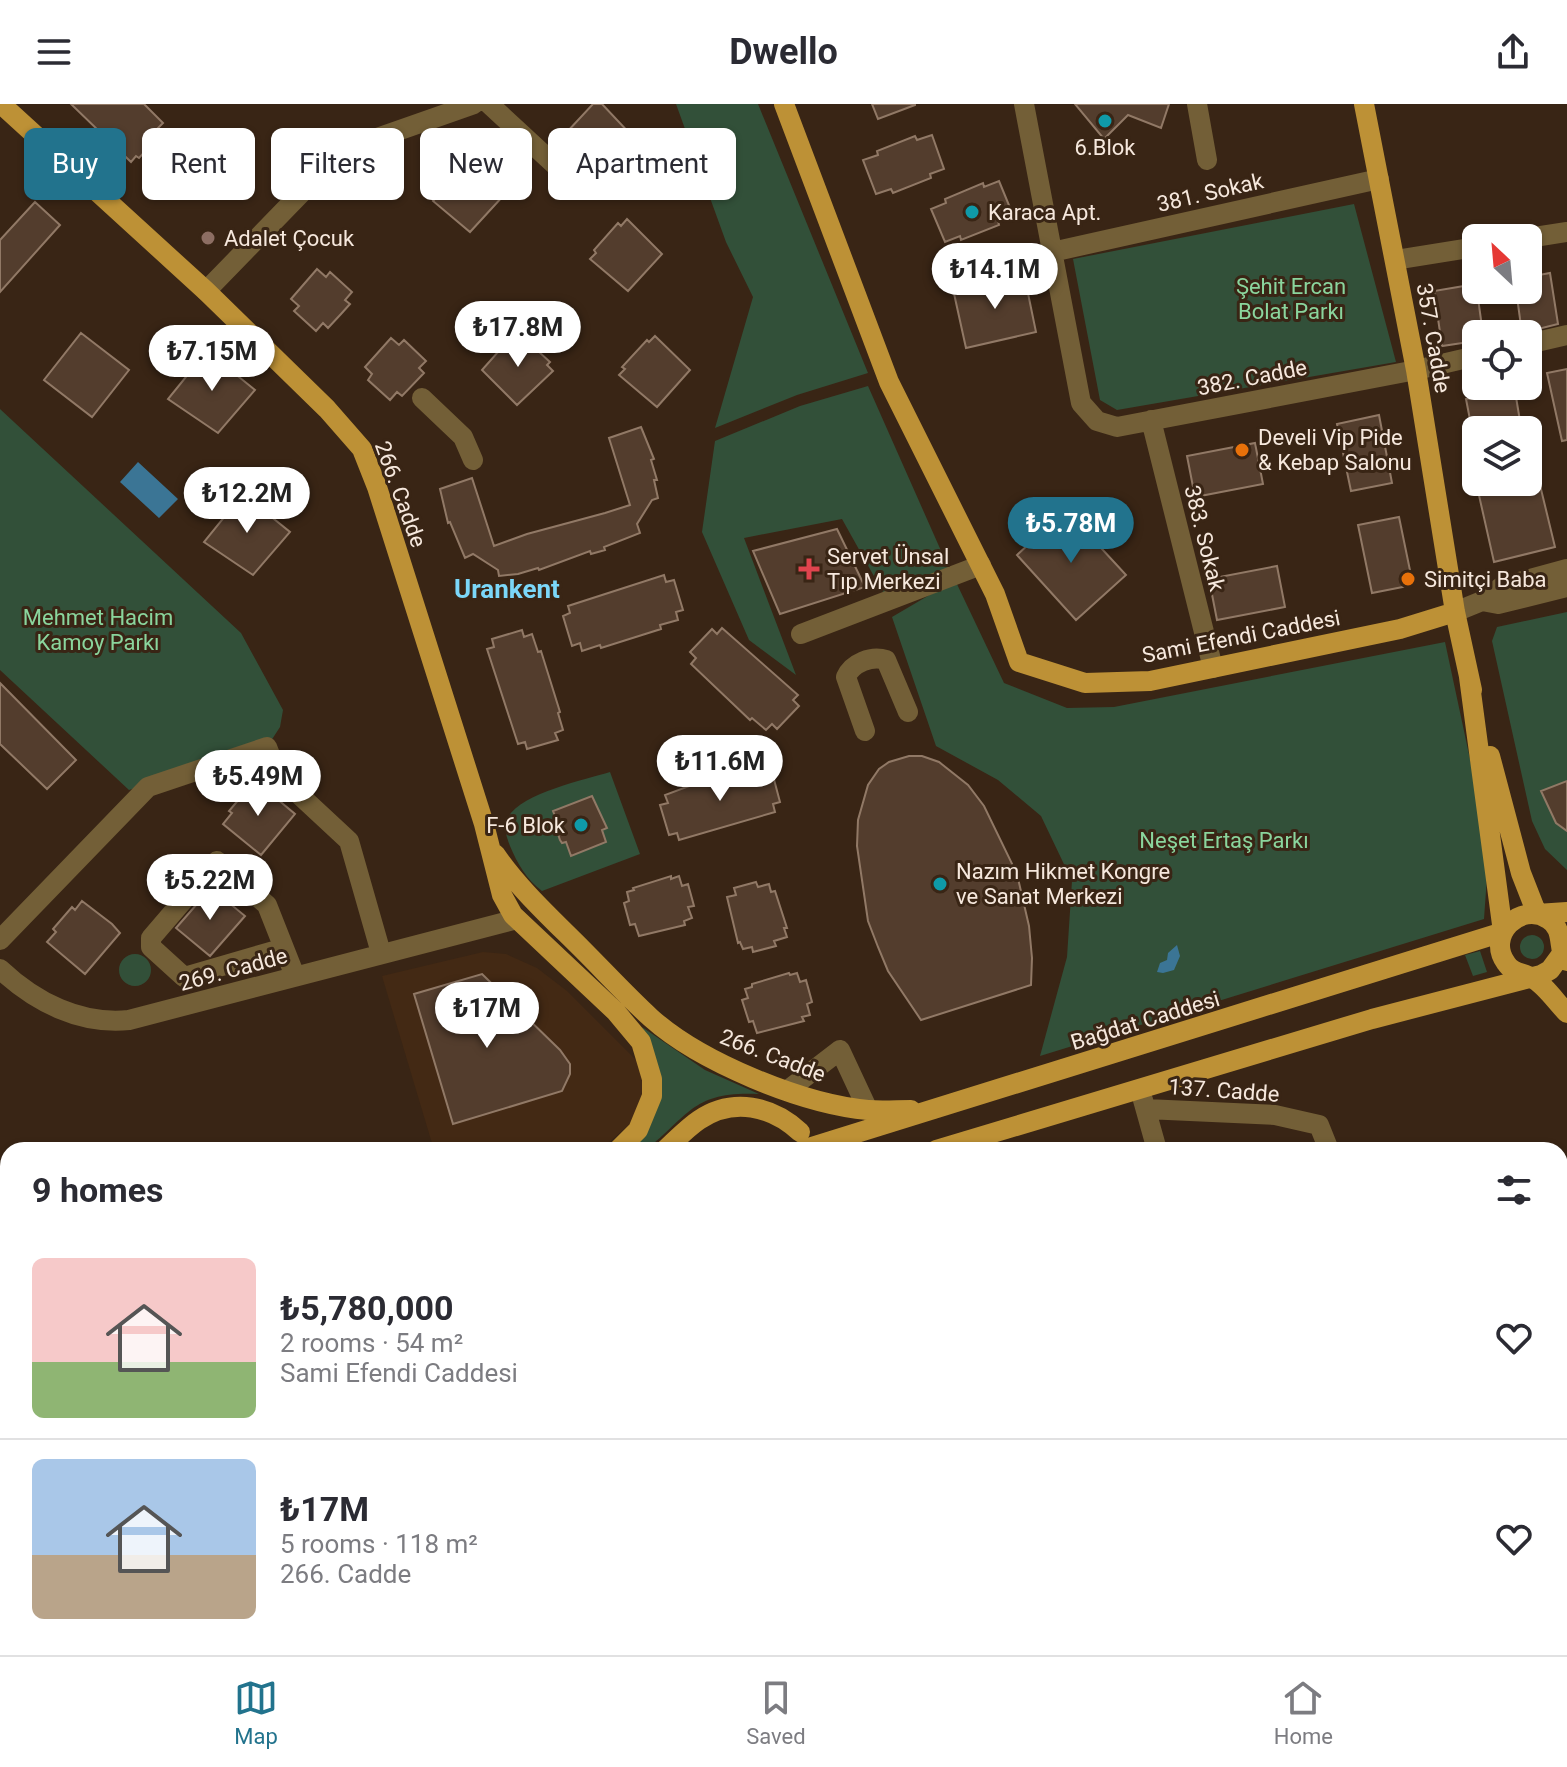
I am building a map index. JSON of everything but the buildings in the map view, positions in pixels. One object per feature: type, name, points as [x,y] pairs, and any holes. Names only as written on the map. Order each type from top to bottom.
[{"type":"main road","name":"266. Cadde","points":[[1,104],[206,291],[327,409],[362,449],[382,502],[511,911]]},
{"type":"main road","name":"Sami Efendi Caddesi","points":[[784,104],[889,382],[995,594],[1019,662],[1085,683],[1150,681],[1400,629],[1455,612]]},
{"type":"main road","name":"357. Cadde","points":[[1364,104],[1416,370],[1455,612],[1469,677]]},
{"type":"main road","points":[[963,1142],[1372,1019],[1531,977],[1550,970],[1565,957],[1560,934],[1547,918],[1537,914],[1521,873],[1469,677]]},
{"type":"main road","points":[[1469,677],[1503,932],[1500,942],[1505,962],[1521,975],[1531,977],[1567,1013]]},
{"type":"main road","name":"266. Cadde","points":[[491,847],[530,896],[652,1019],[707,1057],[788,1090],[868,1110],[931,1110]]},
{"type":"main road","points":[[511,911],[531,913],[534,908],[530,896]]},
{"type":"main road","points":[[511,911],[641,1042],[652,1079],[652,1096],[638,1130],[626,1142]]},
{"type":"main road","name":"Bağdat Caddesi","points":[[801,1141],[931,1110],[1503,932],[1517,917],[1567,912]]},
{"type":"main road","points":[[674,1142],[700,1119],[732,1107],[766,1109],[783,1117],[801,1141]]},
{"type":"street","points":[[206,291],[343,150],[474,104]]},
{"type":"street","points":[[489,104],[548,158]]},
{"type":"street","points":[[1024,104],[1052,252]]},
{"type":"street","points":[[1197,104],[1207,160]]},
{"type":"street","name":"381. Sokak","points":[[1052,252],[1379,179]]},
{"type":"street","points":[[1542,236],[1567,232]]},
{"type":"street","points":[[1395,260],[1462,249]]},
{"type":"street","name":"382. Cadde","points":[[1052,252],[1081,403],[1097,421],[1117,427],[1462,359]]},
{"type":"street","points":[[1542,341],[1567,335]]},
{"type":"street","points":[[422,398],[463,437],[473,460]]},
{"type":"street","name":"383. Sokak","points":[[1151,420],[1213,668]]},
{"type":"street","points":[[801,634],[981,565]]},
{"type":"street","points":[[1455,612],[1482,601],[1501,587],[1567,569]]},
{"type":"street","points":[[1482,601],[1498,604],[1567,587]]},
{"type":"street","points":[[865,731],[846,677],[855,665],[878,657],[886,660],[908,712]]},
{"type":"street","points":[[0,940],[148,787],[267,747],[278,775],[349,841],[381,953]]},
{"type":"street","points":[[284,948],[184,977],[151,947],[151,938],[217,861],[267,905],[284,948],[295,976]]},
{"type":"street","name":"269. Cadde","points":[[0,969],[34,997],[56,1008],[82,1017],[114,1022],[146,1017],[488,926],[511,911]]},
{"type":"street","points":[[788,1090],[840,1050],[868,1110]]},
{"type":"street","points":[[1139,1089],[1155,1142]]},
{"type":"street","name":"137. Cadde","points":[[1146,1109],[1275,1115],[1319,1125],[1326,1142]]},
{"type":"shaded area","points":[[483,952],[506,954],[537,968],[567,991],[637,1061],[644,1085],[641,1105],[633,1121],[609,1142],[432,1142],[382,976]]},
{"type":"green space","points":[[676,104],[758,104],[868,373],[797,395],[715,428],[753,297],[726,242],[711,200],[736,200],[736,128],[685,128]]},
{"type":"green space","name":"Şehit Ercan Bolat Parkı","points":[[1354,204],[1396,362],[1117,410],[1100,400],[1073,259]]},
{"type":"green space","points":[[868,386],[950,571],[885,596],[842,519],[744,538],[796,675],[749,640],[702,532],[715,441],[800,406]]},
{"type":"green space","name":"Mehmet Hacim Kamoy Parkı","points":[[0,409],[241,633],[283,710],[280,727],[267,747],[129,790],[0,670]]},
{"type":"green space","name":"Neşet Ertaş Parkı","points":[[955,580],[1004,683],[1067,708],[1114,707],[1445,642],[1489,848],[1484,919],[1040,1056],[1067,957],[1072,881],[1041,816],[998,780],[936,746],[892,617]]},
{"type":"green space","points":[[1567,612],[1567,870],[1545,849],[1532,821],[1492,641],[1497,627]]},
{"type":"green space","points":[[610,772],[640,854],[542,891],[516,859],[507,837],[506,822],[512,812],[536,796]]},
{"type":"green space","points":[[1532,935],[1543,942],[1544,947],[1537,958],[1532,959],[1521,952],[1520,947],[1527,936]]},
{"type":"green space","points":[[1480,951],[1487,972],[1473,976],[1465,955]]},
{"type":"green space","points":[[135,954],[146,959],[151,970],[146,981],[135,986],[124,981],[119,970],[124,959]]},
{"type":"green space","points":[[642,1027],[705,1070],[759,1094],[720,1096],[707,1101],[684,1115],[655,1142],[638,1142],[652,1046]]},
{"type":"water","points":[[138,462],[178,499],[159,518],[120,482]]},
{"type":"water","points":[[1177,945],[1180,956],[1174,970],[1157,972],[1160,963],[1167,960],[1168,953]]},
{"type":"place","name":"6.Blok","points":[[1105,121]]},
{"type":"place","name":"Karaca Apt.","points":[[972,212]]},
{"type":"place","name":"Adalet Çocuk","points":[[208,238]]},
{"type":"place","name":"Develi Vip Pide & Kebap Salonu","points":[[1242,450]]},
{"type":"place","name":"Servet Ünsal Tıp Merkezi","points":[[809,569]]},
{"type":"place","name":"Simitçi Baba","points":[[1408,579]]},
{"type":"place","name":"F-6 Blok","points":[[581,825]]},
{"type":"place","name":"Nazım Hikmet Kongre ve Sanat Merkezi","points":[[940,884]]},
{"type":"district","name":"Urankent","points":[[507,589]]}]
